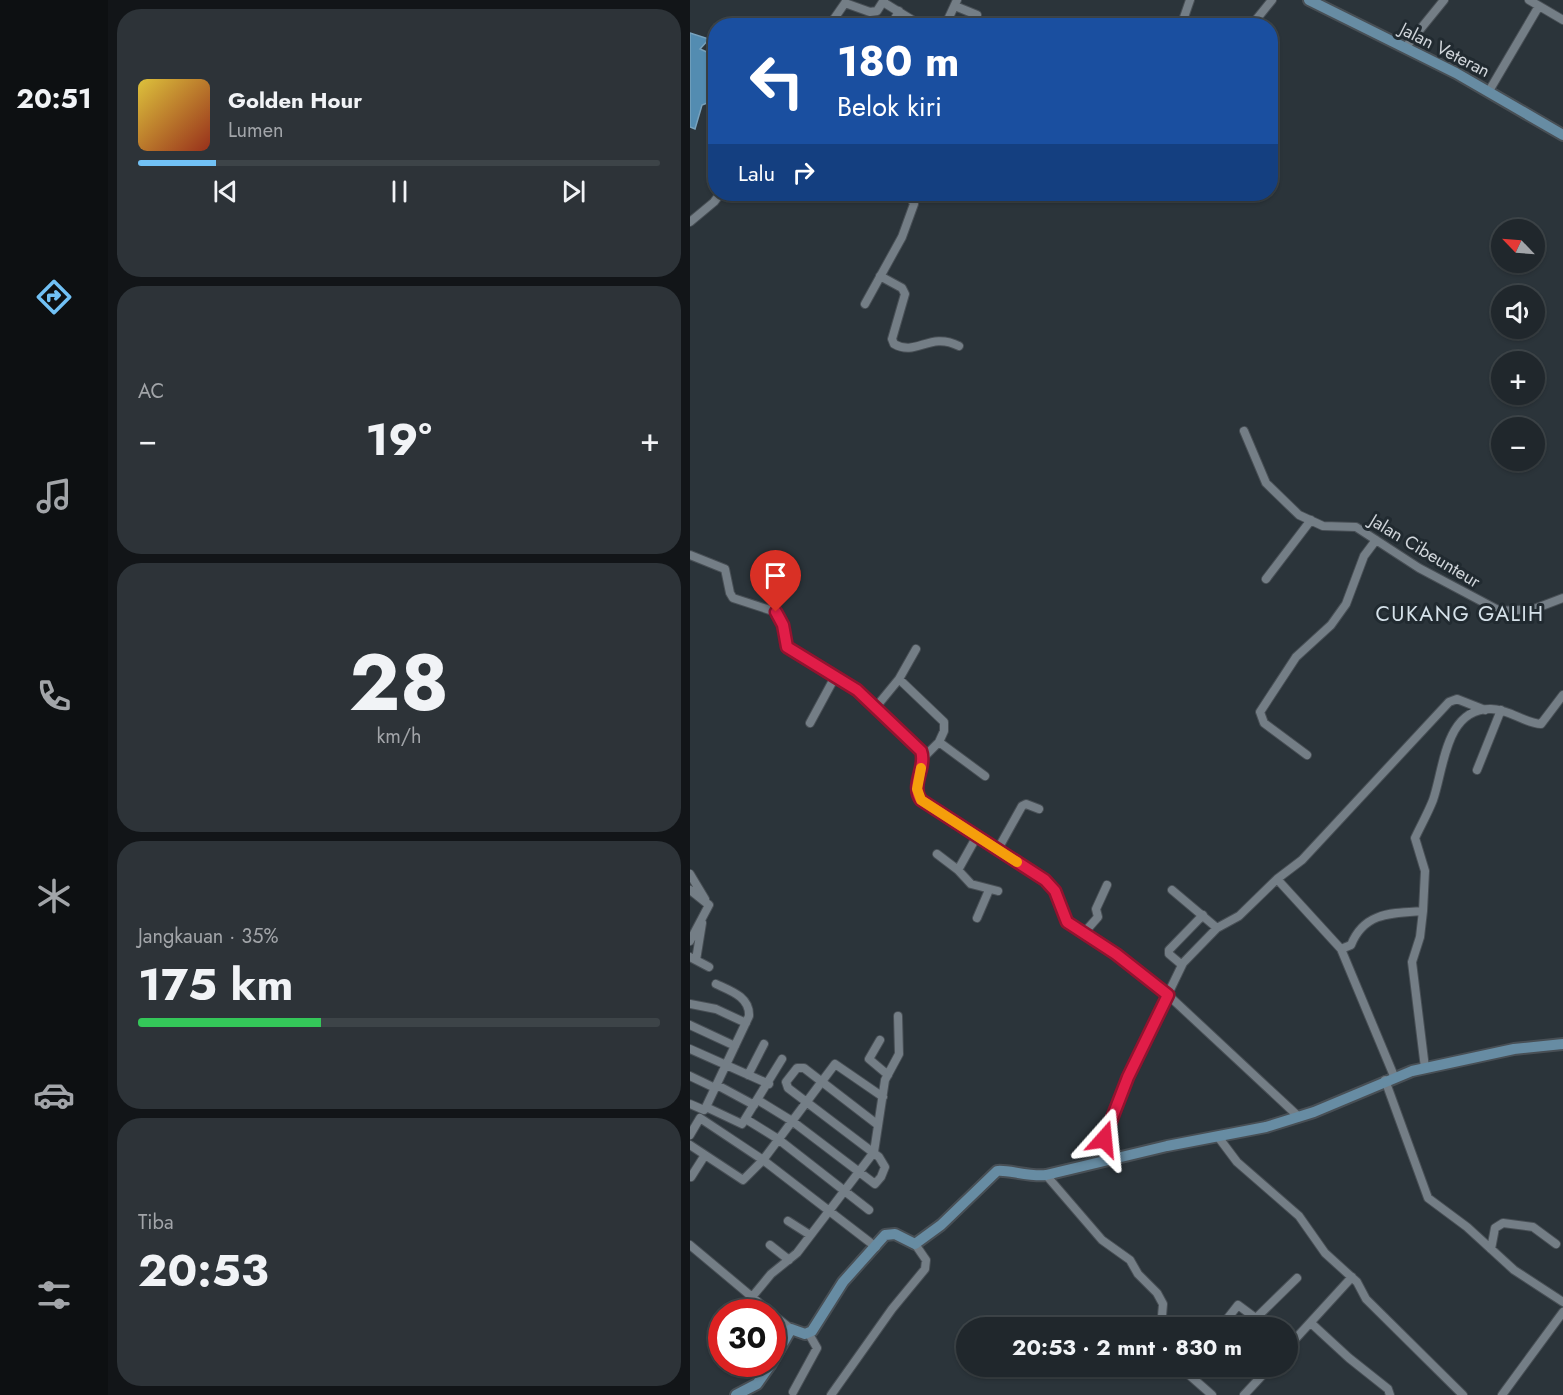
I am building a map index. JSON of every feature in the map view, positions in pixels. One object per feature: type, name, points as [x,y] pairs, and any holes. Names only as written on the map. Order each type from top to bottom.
[{"type":"street","points":[[1184,18],[1190,0]]},
{"type":"street","points":[[1257,18],[1272,0]]},
{"type":"street","name":"Jalan Veteran","points":[[1309,0],[1489,91],[1563,135]]},
{"type":"street","points":[[1406,48],[1421,25],[1444,0]]},
{"type":"street","points":[[1529,0],[1563,20]]},
{"type":"street","points":[[833,18],[841,2],[870,12],[877,11],[884,1],[909,18]]},
{"type":"street","points":[[1336,13],[1339,1]]},
{"type":"street","points":[[949,18],[956,3],[977,15]]},
{"type":"street","points":[[1489,91],[1539,6]]},
{"type":"street","points":[[895,18],[898,11]]},
{"type":"street","points":[[690,222],[715,201]]},
{"type":"street","points":[[865,304],[906,227],[914,204],[912,201]]},
{"type":"street","points":[[880,276],[902,288],[905,294],[894,332],[894,344],[908,349],[941,340],[959,346]]},
{"type":"street","name":"Jalan Cibeunteur","points":[[1244,430],[1272,491],[1293,510],[1311,520],[1323,526],[1353,526],[1419,568],[1500,611],[1534,609],[1563,598]]},
{"type":"street","points":[[1266,579],[1311,520]]},
{"type":"street","points":[[1307,755],[1264,723],[1260,712],[1296,657],[1331,625],[1346,604],[1364,556],[1376,540]]},
{"type":"street","points":[[690,555],[724,569],[731,596],[776,612],[783,625],[787,647],[836,675],[876,707],[914,742],[923,758]]},
{"type":"street","points":[[876,707],[898,679],[916,649]]},
{"type":"street","points":[[810,723],[836,675]]},
{"type":"street","points":[[898,679],[944,722],[944,731],[939,742],[923,758],[918,782],[918,796],[924,803],[1052,886],[1065,919],[1083,934],[1124,960],[1168,995],[1190,1018],[1299,1117]]},
{"type":"street","points":[[1113,1160],[1104,1139],[1105,1132],[1128,1077],[1182,965],[1217,928],[1239,916],[1277,879],[1302,860],[1449,702],[1457,699],[1485,710],[1501,711],[1540,724],[1563,695]]},
{"type":"street","points":[[1425,1068],[1412,962],[1420,937],[1425,871],[1415,838],[1433,800],[1442,759],[1456,728],[1466,718],[1485,710]]},
{"type":"street","points":[[1477,770],[1501,711]]},
{"type":"street","points":[[939,742],[985,776]]},
{"type":"street","points":[[998,849],[1022,806],[1026,804],[1039,810]]},
{"type":"street","points":[[958,870],[977,837]]},
{"type":"street","points":[[937,854],[958,870],[966,881],[988,890],[998,891]]},
{"type":"street","points":[[690,940],[709,905],[691,873]]},
{"type":"street","points":[[1277,879],[1341,949],[1390,1078],[1428,1198],[1514,1270],[1563,1302]]},
{"type":"street","points":[[1083,934],[1098,917],[1096,909],[1107,885]]},
{"type":"street","points":[[690,890],[706,900]]},
{"type":"street","points":[[977,918],[988,890]]},
{"type":"street","points":[[1172,890],[1217,928]]},
{"type":"street","points":[[1341,949],[1351,945],[1354,936],[1379,915],[1401,910],[1423,911]]},
{"type":"street","points":[[1182,965],[1169,954],[1168,950],[1203,915]]},
{"type":"street","points":[[703,919],[693,959],[709,967]]},
{"type":"street","points":[[690,1104],[704,1110],[746,1023],[749,1009],[744,999],[716,984]]},
{"type":"street","points":[[690,1004],[716,1009],[746,1023]]},
{"type":"street","points":[[752,1297],[771,1274],[789,1260],[810,1235],[873,1152],[888,1074],[899,1054],[898,1016]]},
{"type":"street","points":[[690,1025],[735,1047]]},
{"type":"street","points":[[880,1040],[869,1059],[888,1074]]},
{"type":"street","points":[[748,1074],[764,1044]]},
{"type":"street","points":[[915,1244],[941,1225],[997,1171],[1004,1170],[1028,1176],[1046,1175],[1167,1146],[1219,1138],[1299,1117],[1390,1078],[1425,1068],[1514,1049],[1563,1044]]},
{"type":"street","points":[[690,1048],[769,1084]]},
{"type":"street","points":[[706,1107],[742,1124],[769,1084],[782,1059]]},
{"type":"street","points":[[690,1145],[742,1180],[763,1160],[835,1064],[883,1097]]},
{"type":"street","points":[[690,1076],[757,1103],[792,1121],[872,1184],[878,1182],[885,1167],[873,1152],[788,1088],[786,1082],[801,1067],[878,1125]]},
{"type":"street","points":[[690,1133],[700,1118],[763,1160],[876,1247]]},
{"type":"street","points":[[749,1121],[778,1139],[869,1210]]},
{"type":"street","points":[[1219,1138],[1237,1162],[1299,1216],[1325,1253],[1352,1277],[1366,1299],[1463,1395]]},
{"type":"street","points":[[692,1177],[705,1155]]},
{"type":"street","points":[[1046,1175],[1102,1240],[1126,1256],[1138,1274],[1157,1293],[1163,1304],[1162,1317]]},
{"type":"street","points":[[788,1221],[810,1235]]},
{"type":"street","points":[[1491,1249],[1497,1225],[1503,1223],[1533,1227],[1556,1244]]},
{"type":"street","points":[[809,1334],[843,1282],[885,1235],[899,1235],[915,1244],[926,1260],[925,1269],[892,1309],[831,1395]]},
{"type":"street","points":[[690,1245],[754,1299]]},
{"type":"street","points":[[770,1245],[789,1260]]},
{"type":"street","points":[[1298,1336],[1312,1324],[1352,1277]]},
{"type":"street","points":[[1257,1317],[1297,1278]]},
{"type":"street","points":[[1229,1317],[1238,1305],[1255,1317]]},
{"type":"street","points":[[1502,1395],[1563,1312]]},
{"type":"street","points":[[1312,1324],[1349,1359],[1388,1389],[1390,1395]]},
{"type":"street","points":[[786,1326],[809,1334],[817,1348],[793,1392]]},
{"type":"street","points":[[786,1337],[790,1329]]},
{"type":"street","points":[[736,1395],[757,1384],[762,1377]]},
{"type":"street","points":[[1196,1377],[1212,1395]]},
{"type":"street","points":[[1244,1395],[1261,1377]]},
{"type":"water","points":[[690,33],[708,39],[700,49],[708,52],[708,103],[702,105],[695,129],[690,127]]},
{"type":"slow traffic","points":[[921,768],[917,789],[918,796],[924,803],[1017,862]]},
{"type":"district","name":"CUKANG GALIH","points":[[1460,614]]},
{"type":"route","points":[[776,612],[783,625],[784,642],[787,647],[857,690],[921,751],[923,761],[917,789],[918,796],[924,803],[1045,880],[1055,891],[1067,922],[1116,954],[1168,995],[1128,1077],[1104,1139]]}]
